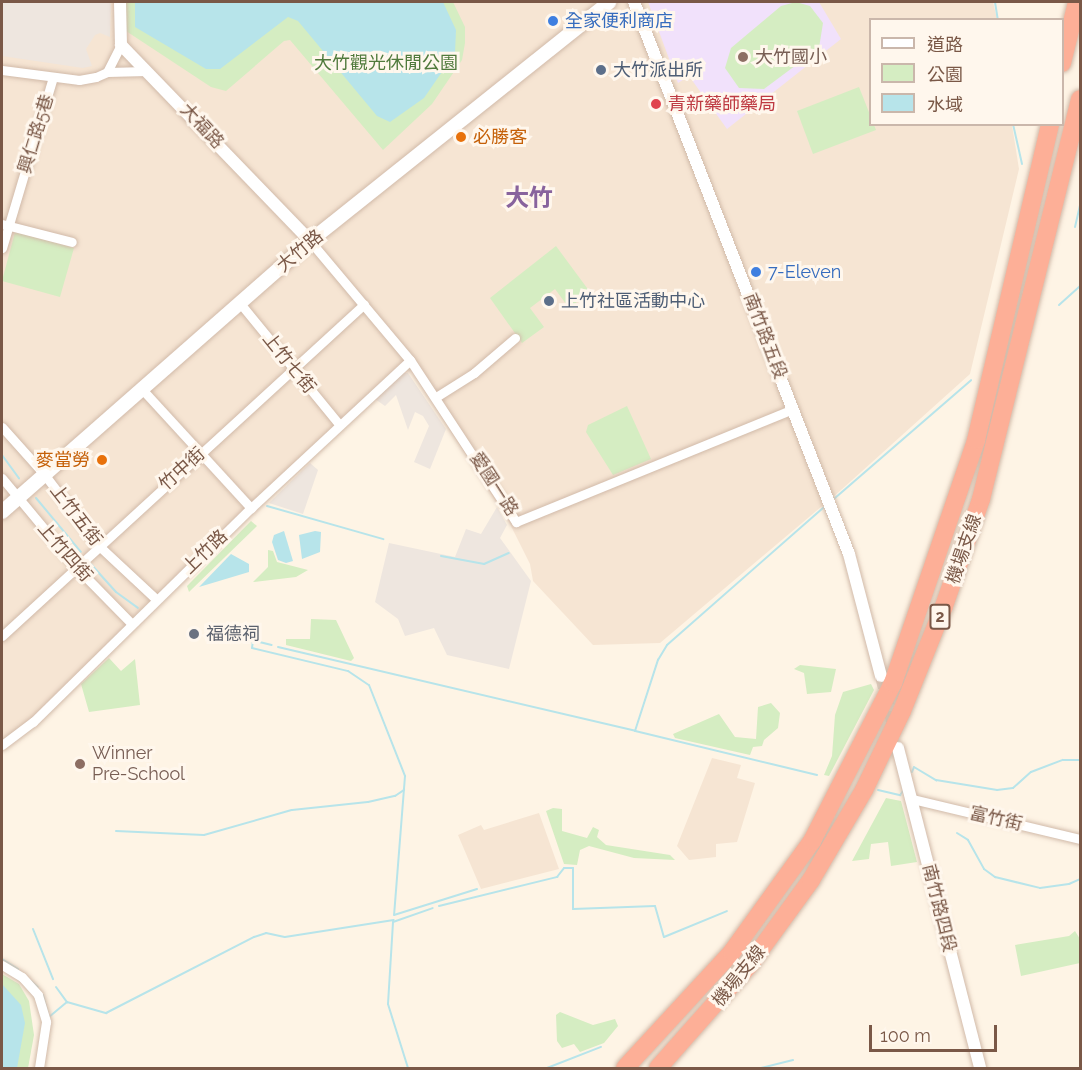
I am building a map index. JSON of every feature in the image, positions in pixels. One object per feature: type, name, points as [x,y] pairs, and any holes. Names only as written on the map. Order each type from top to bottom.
[{"type":"highway","points":[[1064,55],[1077,2]]},
{"type":"highway","name":"機場支線","points":[[658,1068],[750,964],[811,879],[864,790],[906,700],[958,568],[1001,430],[1080,99]]},
{"type":"highway","name":"機場支線","points":[[625,1068],[732,952],[805,850],[893,683],[976,440],[1050,126]]},
{"type":"main road","name":"大竹路","points":[[2,512],[310,241],[609,2]]},
{"type":"street","points":[[107,72],[121,45],[120,2]]},
{"type":"street","name":"南竹路五段","points":[[634,2],[849,554],[881,676]]},
{"type":"street","name":"大福路","points":[[121,45],[149,71],[310,241]]},
{"type":"street","points":[[2,70],[79,80],[107,72],[149,71]]},
{"type":"street","name":"興仁路5巷","points":[[2,248],[5,225],[53,77]]},
{"type":"street","points":[[5,225],[72,242]]},
{"type":"street","name":"愛國一路","points":[[310,241],[410,360],[516,522],[793,409]]},
{"type":"street","name":"上竹七街","points":[[239,302],[339,424]]},
{"type":"street","name":"竹中街","points":[[2,636],[75,566],[364,304]]},
{"type":"street","points":[[436,398],[474,372],[515,338]]},
{"type":"street","name":"上竹路","points":[[2,743],[33,722],[131,623],[339,424],[410,360]]},
{"type":"street","points":[[141,388],[251,508]]},
{"type":"street","name":"上竹五街","points":[[2,427],[44,474],[98,545],[156,599]]},
{"type":"street","name":"上竹四街","points":[[2,478],[75,566],[131,623]]},
{"type":"street","name":"南竹路四段","points":[[898,748],[980,1068]]},
{"type":"street","name":"富竹街","points":[[912,799],[1080,839]]},
{"type":"street","points":[[2,965],[22,977],[38,995],[46,1022],[39,1068]]},
{"type":"shaded area","points":[[2,2],[993,2],[997,18],[869,18],[869,126],[1012,126],[1019,169],[970,374],[841,490],[660,643],[593,645],[533,581],[530,564],[508,520],[408,365],[2,750]]},
{"type":"shaded area","points":[[2,2],[111,2],[110,37],[100,33],[95,35],[86,49],[92,66],[83,68],[2,56]]},
{"type":"shaded area","name":"大竹國小","points":[[648,2],[819,2],[841,39],[727,129],[689,76],[678,83]]},
{"type":"shaded area","points":[[403,373],[408,373],[446,429],[430,469],[414,462],[429,426],[423,416],[415,412],[408,430],[396,395],[385,406],[375,399]]},
{"type":"shaded area","points":[[310,463],[318,470],[303,514],[269,503]]},
{"type":"shaded area","points":[[497,507],[507,525],[500,538],[531,581],[509,669],[447,655],[434,628],[405,636],[398,619],[375,602],[389,543],[455,557],[466,529],[481,534]]},
{"type":"shaded area","points":[[712,758],[741,765],[737,778],[755,783],[737,842],[716,844],[716,857],[689,860],[677,846]]},
{"type":"shaded area","points":[[539,813],[559,869],[481,889],[458,835],[481,825],[484,830]]},
{"type":"green space","name":"大竹觀光休閒公園","points":[[126,2],[453,2],[465,27],[465,43],[462,60],[432,104],[383,150],[290,40],[284,41],[226,91],[211,87],[126,31]]},
{"type":"green space","points":[[796,2],[810,6],[823,23],[819,48],[764,89],[739,88],[725,68],[731,48],[781,6]]},
{"type":"green space","points":[[859,87],[869,112],[869,126],[874,126],[876,130],[813,154],[797,111]]},
{"type":"green space","points":[[15,232],[74,248],[60,297],[2,281]]},
{"type":"green space","points":[[556,246],[590,292],[569,308],[555,289],[530,308],[544,327],[522,343],[490,298]]},
{"type":"green space","points":[[627,406],[651,459],[613,475],[586,432],[588,425]]},
{"type":"green space","points":[[251,521],[257,526],[189,592],[187,586]]},
{"type":"green space","points":[[268,550],[273,551],[277,562],[308,570],[296,577],[253,582],[268,567]]},
{"type":"green space","points":[[311,619],[336,620],[354,658],[351,661],[286,645],[286,639],[310,639]]},
{"type":"green space","points":[[109,658],[121,671],[135,659],[140,705],[89,712],[81,684]]},
{"type":"green space","points":[[800,665],[836,669],[831,692],[807,694],[804,673],[794,669]]},
{"type":"green space","points":[[871,684],[874,690],[829,776],[824,775],[832,756],[835,715],[843,692]]},
{"type":"green space","points":[[771,703],[780,713],[778,728],[764,740],[762,746],[753,747],[750,755],[675,738],[673,734],[719,714],[735,737],[756,739],[758,707]]},
{"type":"green space","points":[[886,798],[901,801],[917,862],[891,866],[888,842],[871,844],[869,859],[852,861]]},
{"type":"green space","points":[[553,808],[562,809],[562,831],[587,838],[593,827],[599,830],[597,837],[606,845],[670,855],[675,860],[634,858],[589,846],[580,850],[577,865],[564,864],[546,811]]},
{"type":"green space","points":[[1075,931],[1080,939],[1080,963],[1021,976],[1015,945],[1069,936]]},
{"type":"green space","points":[[2,974],[19,984],[29,1001],[34,1035],[28,1068],[2,1068]]},
{"type":"green space","points":[[560,1012],[593,1025],[615,1019],[618,1026],[604,1043],[580,1052],[574,1044],[562,1048],[557,1041],[556,1015]]},
{"type":"water","name":"大竹觀光休閒公園","points":[[135,2],[443,2],[456,30],[455,53],[424,98],[390,122],[377,116],[298,21],[288,17],[220,69],[206,69],[135,27]]},
{"type":"water","points":[[284,531],[293,561],[286,563],[278,560],[272,542],[274,535]]},
{"type":"water","points":[[315,531],[321,532],[320,552],[302,559],[299,535]]},
{"type":"water","points":[[231,554],[249,564],[249,572],[199,587]]},
{"type":"water","points":[[2,984],[21,1005],[25,1023],[17,1068],[2,1068]]},
{"type":"waterway","points":[[995,2],[998,18]]},
{"type":"waterway","points":[[1013,126],[1022,164]]},
{"type":"waterway","points":[[1075,227],[1080,206]]},
{"type":"waterway","points":[[1059,305],[1080,286]]},
{"type":"waterway","points":[[835,498],[971,380]]},
{"type":"waterway","points":[[2,455],[19,478]]},
{"type":"waterway","points":[[36,498],[81,552]]},
{"type":"waterway","points":[[267,506],[383,539]]},
{"type":"waterway","points":[[817,775],[635,731],[658,660],[667,645],[823,508]]},
{"type":"waterway","points":[[441,556],[484,564],[509,553]]},
{"type":"waterway","points":[[89,562],[116,592],[138,608]]},
{"type":"waterway","points":[[223,633],[272,645]]},
{"type":"waterway","points":[[253,640],[252,648],[348,671],[369,685],[405,776],[394,915],[477,889]]},
{"type":"waterway","points":[[278,647],[635,731]]},
{"type":"waterway","points":[[912,772],[914,767],[936,780],[997,790],[1013,788],[1031,772],[1063,760],[1080,760]]},
{"type":"waterway","points":[[116,831],[204,835],[292,810],[368,802],[395,796],[404,790]]},
{"type":"waterway","points":[[878,790],[900,795],[903,791]]},
{"type":"waterway","points":[[957,833],[968,840],[984,869],[995,877],[1040,888],[1069,884],[1080,879]]},
{"type":"waterway","points":[[439,906],[557,877],[564,868],[573,868],[573,909],[655,906],[664,937],[727,911]]},
{"type":"waterway","points":[[408,1068],[388,1004],[393,922],[433,908]]},
{"type":"waterway","points":[[56,987],[67,1002],[106,1013],[266,933],[285,937],[394,920]]},
{"type":"waterway","points":[[33,929],[53,979]]},
{"type":"waterway","points":[[2,959],[18,969]]},
{"type":"waterway","points":[[31,981],[38,987]]},
{"type":"waterway","points":[[43,995],[49,1017],[67,1002]]},
{"type":"waterway","points":[[547,1068],[601,1047]]},
{"type":"waterway","points":[[761,1068],[793,1060]]},
{"type":"tunnel","points":[[881,676],[894,730]]},
{"type":"place","name":"全家便利商店","points":[[553,21]]},
{"type":"place","name":"大竹國小","points":[[743,57]]},
{"type":"place","name":"大竹派出所","points":[[601,70]]},
{"type":"place","name":"青新藥師藥局","points":[[656,104]]},
{"type":"place","name":"必勝客","points":[[461,137]]},
{"type":"place","name":"7-Eleven","points":[[756,272]]},
{"type":"place","name":"上竹社區活動中心","points":[[549,301]]},
{"type":"place","name":"麥當勞","points":[[102,460]]},
{"type":"place","name":"福德祠","points":[[194,634]]},
{"type":"place","name":"Winner Pre-School","points":[[80,764]]},
{"type":"district","name":"大竹","points":[[529,198]]}]
